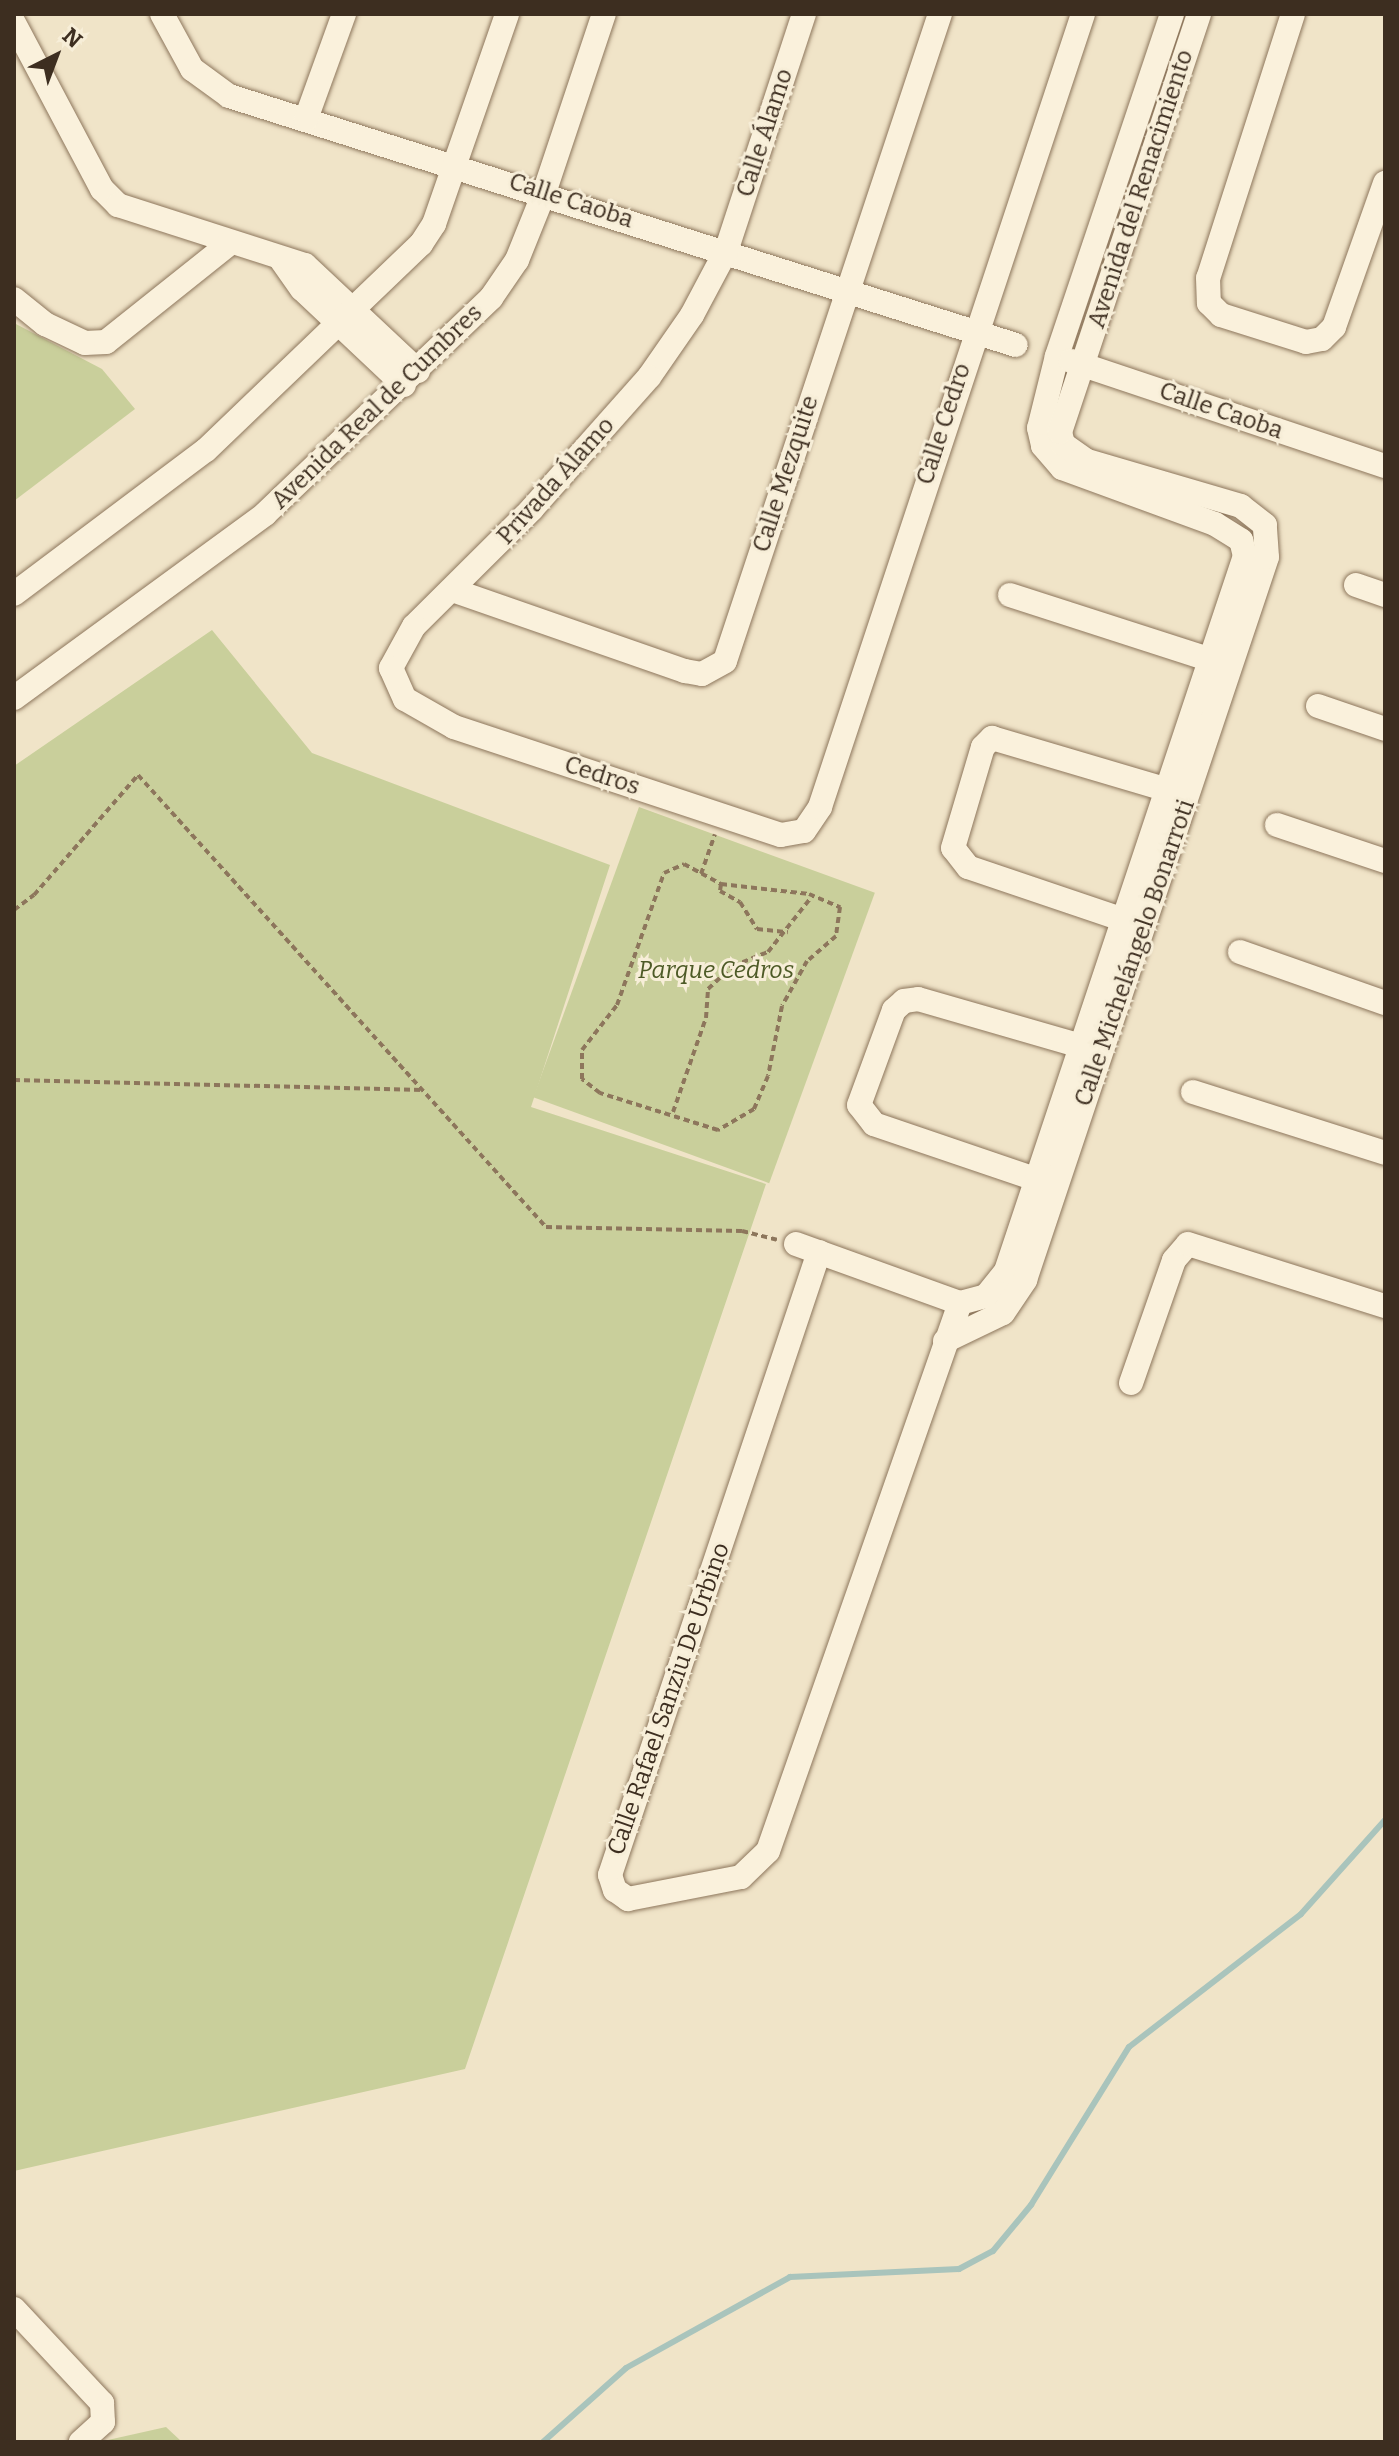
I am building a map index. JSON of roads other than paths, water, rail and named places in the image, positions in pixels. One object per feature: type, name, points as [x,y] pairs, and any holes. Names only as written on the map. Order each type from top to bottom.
[{"type":"street","name":"Calle Caoba","points":[[162,14],[192,69],[211,87],[1016,345]]},
{"type":"street","points":[[306,119],[344,14]]},
{"type":"street","points":[[14,594],[138,507],[348,318],[421,244],[455,164],[507,14]]},
{"type":"street","name":"Avenida Real de Cumbres","points":[[14,698],[265,514],[411,378],[507,279],[544,193],[604,14]]},
{"type":"street","name":"Calle Álamo","points":[[726,251],[804,14]]},
{"type":"street","name":"Calle Mezquite","points":[[455,591],[685,671],[714,671],[725,661],[940,14]]},
{"type":"street","name":"Calle Cedro","points":[[804,831],[820,807],[974,331],[1083,14]]},
{"type":"street","name":"Avenida del Renacimiento","points":[[1172,14],[1057,356],[1039,428],[1053,445],[1084,365],[1199,14]]},
{"type":"street","points":[[1293,14],[1208,278],[1209,303],[1221,315],[1306,342],[1322,339],[1334,327],[1385,183]]},
{"type":"street","points":[[14,23],[102,189],[118,205],[305,265],[348,318],[411,378]]},
{"type":"street","points":[[14,299],[45,324],[85,343],[106,342],[230,243]]},
{"type":"street","name":"Privada Álamo","points":[[405,699],[391,668],[395,653],[414,626],[455,591],[649,377],[726,251]]},
{"type":"street","name":"Calle Caoba","points":[[1057,356],[1385,466]]},
{"type":"street","points":[[1053,445],[1087,461],[1241,506],[1265,525],[1241,540],[1215,524],[1078,477],[1051,460],[1053,445]]},
{"type":"street","name":"Calle Michelángelo Bonarroti","points":[[945,1341],[988,1323],[1017,1298],[1081,1046],[1233,667],[1267,557],[1265,525]]},
{"type":"street","name":"Calle Michelángelo Bonarroti","points":[[960,1303],[986,1296],[1006,1271],[1045,1183],[1132,923],[1164,789],[1245,556],[1241,540]]},
{"type":"street","points":[[1356,585],[1385,595]]},
{"type":"street","points":[[1010,595],[1233,667]]},
{"type":"street","name":"Cedros","points":[[405,699],[454,727],[781,835],[804,831]]},
{"type":"street","points":[[1318,706],[1385,729]]},
{"type":"street","points":[[1132,923],[959,861],[953,848],[983,747],[992,738],[1164,789]]},
{"type":"street","points":[[1277,825],[1385,861]]},
{"type":"street","points":[[1240,952],[1385,1003]]},
{"type":"street","points":[[1045,1183],[874,1124],[859,1105],[894,1010],[904,1001],[918,999],[1081,1046]]},
{"type":"street","points":[[1193,1092],[1385,1153]]},
{"type":"street","points":[[1131,1383],[1174,1260],[1188,1244],[1385,1306]]},
{"type":"street","name":"Calle Rafael Sanziu De Urbino","points":[[807,1248],[960,1303],[768,1851],[741,1877],[628,1899],[615,1890],[610,1875],[807,1248]]},
{"type":"street","points":[[14,2309],[102,2403],[103,2422],[81,2442]]},
{"type":"waterway","points":[[543,2442],[626,2368],[790,2277],[959,2269],[993,2251],[1031,2205],[1129,2047],[1301,1914],[1385,1820]]},
{"type":"park label","name":"Parque Cedros","points":[[716,971]]}]
